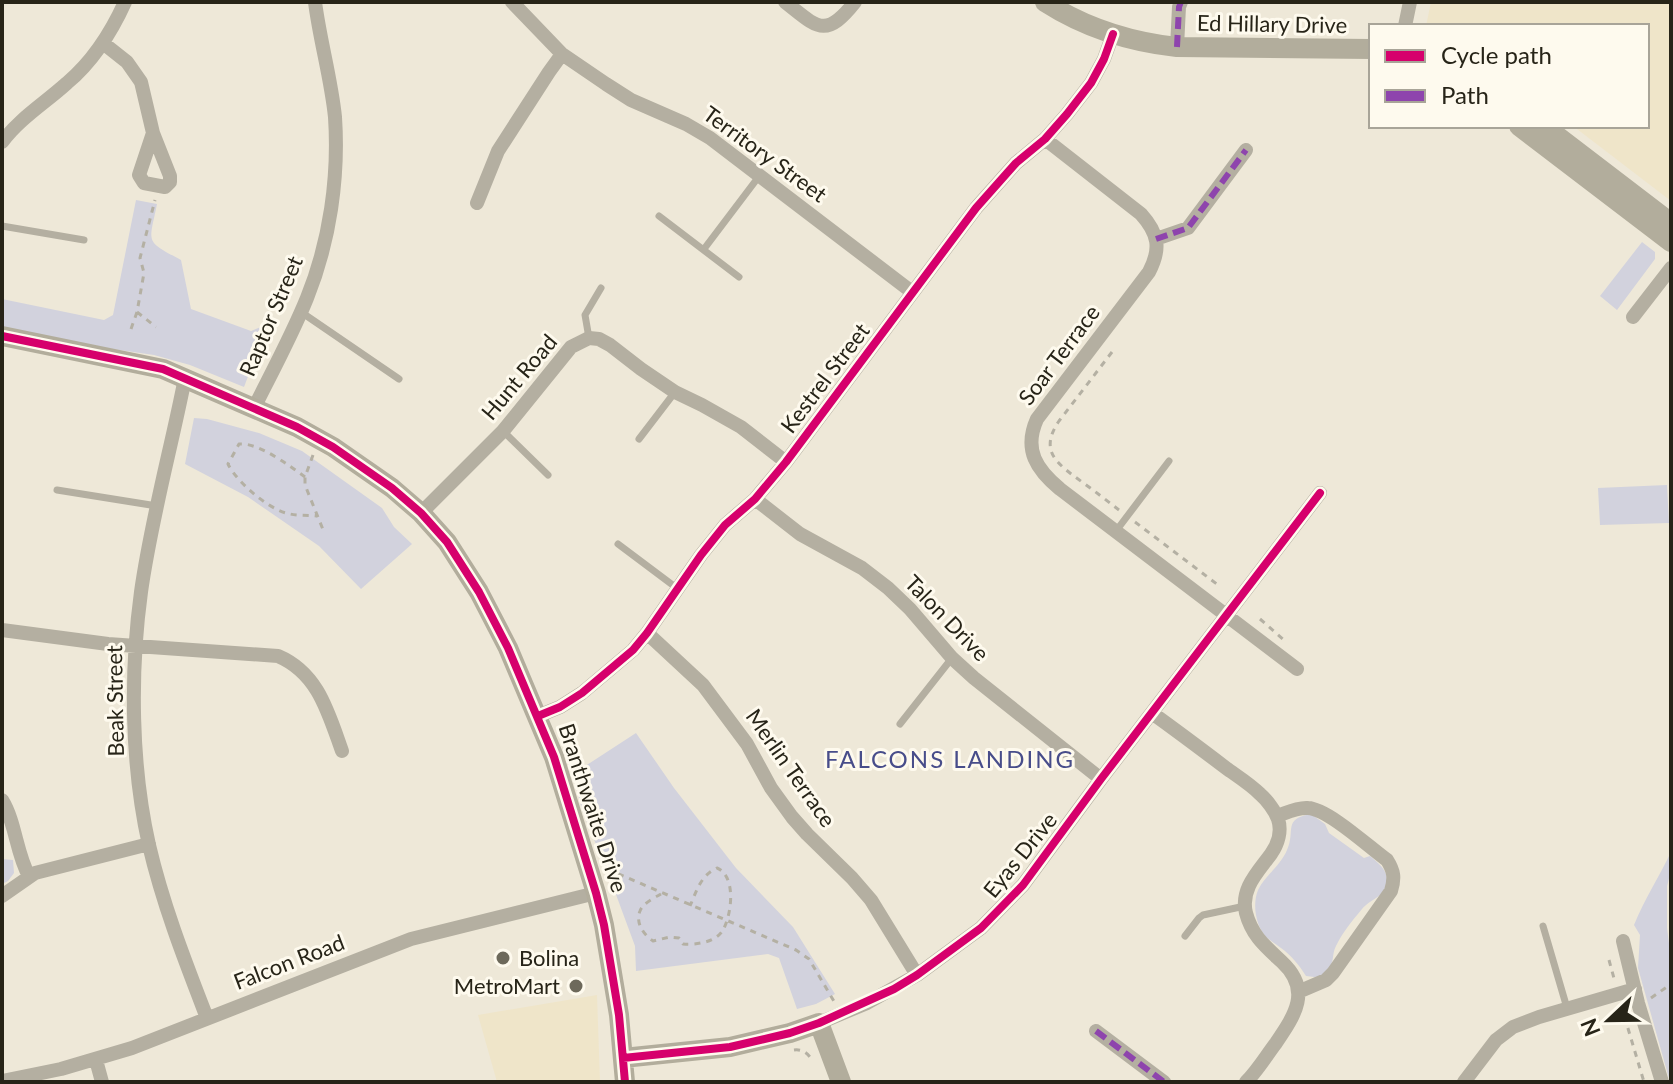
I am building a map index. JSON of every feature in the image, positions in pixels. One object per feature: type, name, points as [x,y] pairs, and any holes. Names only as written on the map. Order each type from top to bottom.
[{"type":"street","points":[[4,137],[95,56],[125,2]]},
{"type":"street","name":"Raptor Street","points":[[254,408],[301,312],[328,229],[336,144],[332,89],[315,2]]},
{"type":"street","name":"Territory Street","points":[[512,2],[562,54],[631,100],[710,138],[912,292]]},
{"type":"street","points":[[785,2],[811,23],[822,26],[833,25],[842,19],[855,2]]},
{"type":"street","name":"Ed Hillary Drive","points":[[1045,2],[1113,34],[1158,45],[1368,50]]},
{"type":"street","points":[[1177,47],[1181,2]]},
{"type":"street","points":[[1405,24],[1410,2]]},
{"type":"street","name":"Kestrel Street","points":[[538,716],[582,693],[633,650],[725,525],[755,499],[786,462],[976,208],[1005,174],[1045,139],[1067,114],[1091,83],[1113,34]]},
{"type":"street","points":[[103,43],[127,62],[141,82],[153,133]]},
{"type":"street","points":[[477,203],[498,151],[562,54]]},
{"type":"street","points":[[1522,128],[1671,242]]},
{"type":"street","points":[[1547,128],[1671,223]]},
{"type":"street","points":[[1045,139],[1141,214],[1156,239],[1188,228],[1246,150]]},
{"type":"street","name":"Soar Terrace","points":[[1156,239],[1157,251],[1149,272],[1032,431],[1031,444],[1038,468],[1060,489],[1297,669]]},
{"type":"street","points":[[1633,317],[1671,268]]},
{"type":"street","name":"Branthwaite Drive","points":[[2,336],[163,369],[297,427],[376,477],[421,513],[447,542],[479,592],[508,648],[538,716],[564,787],[596,893],[613,978],[625,1082]]},
{"type":"street","name":"Hunt Road","points":[[421,513],[503,431],[571,347],[589,338],[610,345],[675,392],[741,427],[786,462]]},
{"type":"street","name":"Beak Street","points":[[185,378],[141,592],[135,710],[138,765],[149,844],[162,895],[207,1018]]},
{"type":"street","name":"Eyas Drive","points":[[623,1058],[730,1047],[819,1023],[867,1003],[917,975],[981,928],[1023,885],[1320,493]]},
{"type":"street","name":"Talon Drive","points":[[755,499],[800,534],[862,568],[888,588],[974,678],[1101,779]]},
{"type":"street","points":[[2,630],[108,644],[278,656],[293,662],[319,692],[342,751]]},
{"type":"street","name":"Merlin Terrace","points":[[647,633],[703,685],[747,744],[771,788],[792,817],[871,900],[917,975]]},
{"type":"street","points":[[1152,713],[1262,795],[1277,816],[1278,842],[1253,877],[1245,906],[1257,939],[1292,974],[1299,1001],[1290,1021],[1246,1082]]},
{"type":"street","points":[[2,800],[23,867],[29,876]]},
{"type":"street","points":[[1277,816],[1300,808],[1327,814],[1387,860],[1394,875],[1391,891],[1333,973],[1319,984],[1298,992]]},
{"type":"street","points":[[2,896],[29,876],[72,862],[149,844]]},
{"type":"street","name":"Falcon Road","points":[[2,1081],[61,1069],[132,1048],[411,939],[596,893]]},
{"type":"street","points":[[1623,941],[1662,1082]]},
{"type":"street","points":[[1464,1082],[1489,1048],[1504,1033],[1524,1022],[1567,1009],[1637,996]]},
{"type":"street","points":[[819,1023],[841,1082]]},
{"type":"street","points":[[1096,1031],[1164,1082]]},
{"type":"street","points":[[96,1060],[102,1082]]},
{"type":"lane","points":[[704,249],[760,175]]},
{"type":"lane","points":[[659,216],[739,277]]},
{"type":"lane","points":[[2,226],[84,240]]},
{"type":"lane","points":[[589,338],[585,315],[601,288]]},
{"type":"lane","points":[[301,312],[399,379]]},
{"type":"lane","points":[[639,439],[675,392]]},
{"type":"lane","points":[[503,431],[548,475]]},
{"type":"lane","points":[[1116,531],[1169,461]]},
{"type":"lane","points":[[57,490],[157,506]]},
{"type":"lane","points":[[618,544],[678,589]]},
{"type":"lane","points":[[900,724],[952,658]]},
{"type":"lane","points":[[1185,936],[1203,915],[1245,906]]},
{"type":"lane","points":[[1543,926],[1567,1009]]},
{"type":"path","points":[[131,329],[144,273],[140,258],[156,197]]},
{"type":"path","points":[[137,312],[156,327]]},
{"type":"path","points":[[1112,352],[1053,430],[1050,448],[1059,464],[1218,585]]},
{"type":"path","points":[[305,477],[246,443],[239,444],[228,464],[243,483],[278,511],[290,515],[317,516]]},
{"type":"path","points":[[313,455],[305,485],[324,532]]},
{"type":"path","points":[[661,894],[639,912],[641,929],[646,937],[653,941],[679,938],[683,944],[709,941],[724,930],[731,904],[730,887],[723,871],[717,868],[703,877],[690,906]]},
{"type":"path","points":[[607,869],[802,954],[809,959],[831,998]]},
{"type":"path","points":[[1609,960],[1644,1082]]},
{"type":"path","points":[[1620,1001],[1637,996],[1648,999],[1671,984]]},
{"type":"shaded area","points":[[1431,2],[1671,2],[1671,201],[1576,128],[1649,128],[1649,24],[1426,24]]},
{"type":"shaded area","points":[[136,200],[157,204],[152,240],[181,260],[191,309],[251,331],[268,324],[244,387],[190,365],[154,355],[2,333],[2,299],[104,320],[113,315]]},
{"type":"shaded area","points":[[1642,242],[1655,252],[1655,259],[1617,310],[1600,296]]},
{"type":"shaded area","points":[[194,418],[259,433],[302,451],[382,508],[394,527],[412,544],[361,589],[319,546],[248,497],[185,464]]},
{"type":"shaded area","points":[[1667,485],[1669,523],[1600,525],[1598,488]]},
{"type":"shaded area","points":[[636,733],[736,868],[793,927],[835,994],[797,1009],[779,958],[768,954],[636,971],[635,946],[582,810],[573,774]]},
{"type":"shaded area","points":[[1311,814],[1325,824],[1329,833],[1364,858],[1370,856],[1376,861],[1387,878],[1383,892],[1365,906],[1344,931],[1328,970],[1315,977],[1306,976],[1289,954],[1266,937],[1255,909],[1258,890],[1287,850],[1293,823]]},
{"type":"shaded area","points":[[1671,852],[1667,886],[1671,959],[1670,1082],[1638,968],[1640,935],[1634,925]]},
{"type":"shaded area","points":[[2,859],[13,860],[14,873],[2,884]]},
{"type":"shaded area","points":[[597,995],[600,1082],[497,1082],[478,1015]]},
{"type":"marked path","points":[[1177,47],[1181,2]]},
{"type":"marked path","points":[[1156,239],[1188,228],[1246,150]]},
{"type":"marked path","points":[[1096,1031],[1164,1082]]},
{"type":"cycle path","points":[[538,716],[582,693],[633,650],[725,525],[755,499],[786,462],[976,208],[1016,163],[1045,139],[1067,114],[1091,83],[1113,34]]},
{"type":"cycle path","points":[[2,336],[163,369],[297,427],[333,447],[392,488],[421,513],[447,542],[479,592],[508,648],[554,757],[604,925],[619,1015],[625,1082]]},
{"type":"cycle path","points":[[623,1058],[730,1047],[819,1023],[894,989],[981,928],[1023,885],[1320,493]]},
{"type":"place","name":"Bolina","points":[[503,958]]},
{"type":"place","name":"MetroMart","points":[[576,986]]},
{"type":"district","name":"FALCONS LANDING","points":[[950,760]]}]
